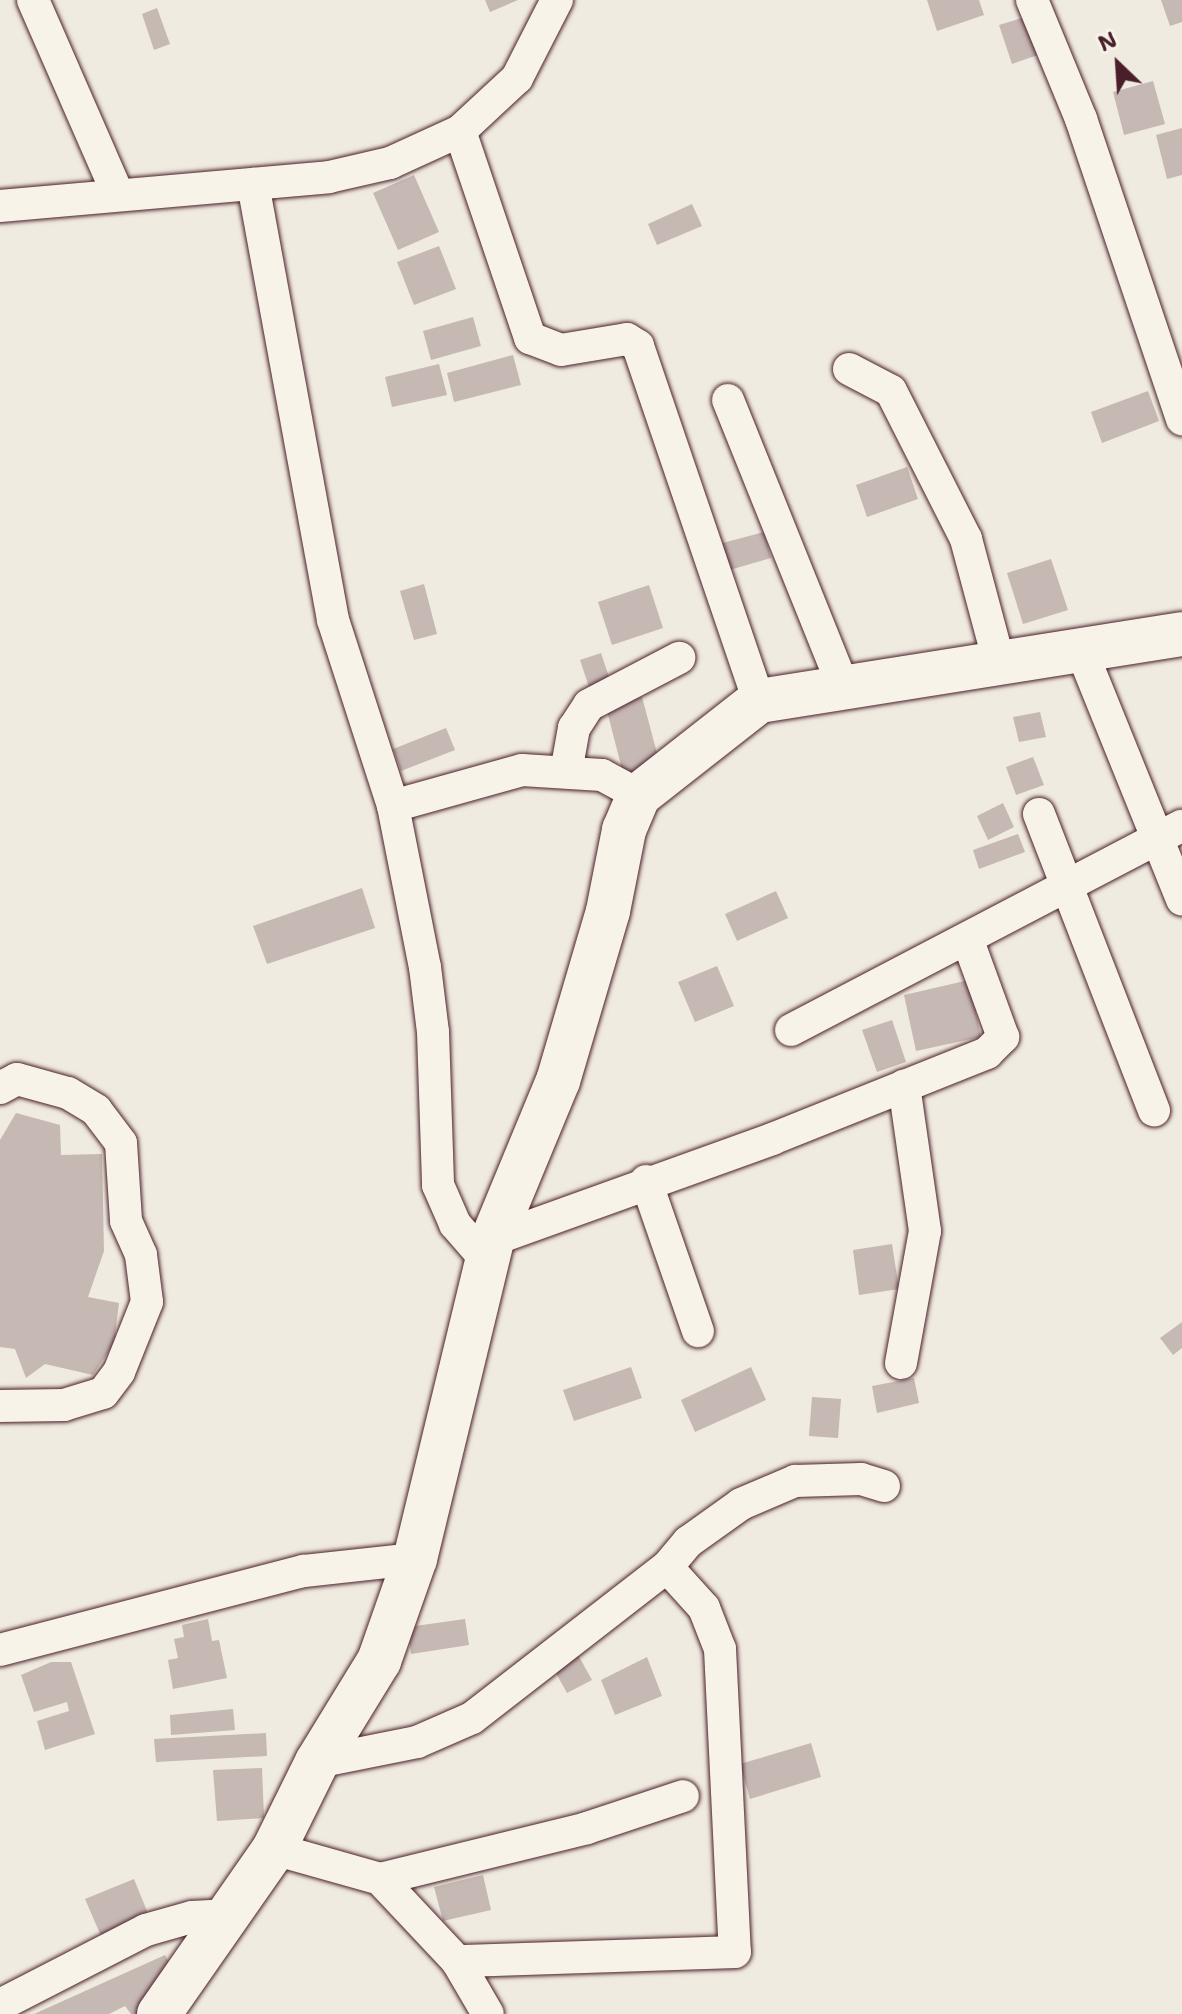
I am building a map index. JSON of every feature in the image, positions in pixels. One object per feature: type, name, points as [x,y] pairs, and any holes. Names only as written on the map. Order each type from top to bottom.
[{"type":"street","points":[[33,0],[117,192]]},
{"type":"street","points":[[0,206],[117,192],[329,177],[390,163],[460,131],[517,78],[557,0]]},
{"type":"street","points":[[1032,0],[1081,119],[1180,403]]},
{"type":"street","points":[[460,131],[530,338],[561,350],[627,339],[638,346],[759,701]]},
{"type":"street","points":[[253,184],[333,620],[393,806],[433,1032],[438,1185],[461,1234],[490,1250]]},
{"type":"street","points":[[849,369],[891,391],[966,539],[999,662]]},
{"type":"street","points":[[728,400],[844,689]]},
{"type":"street","points":[[159,2014],[225,1915],[274,1849],[317,1762],[379,1661],[415,1559],[490,1250],[558,1081],[608,911],[624,830],[639,795],[759,701],[1182,634]]},
{"type":"street","points":[[1082,652],[1168,833],[1182,900]]},
{"type":"street","points":[[566,772],[574,728],[589,705],[679,658]]},
{"type":"street","points":[[393,806],[522,770],[602,775],[639,795]]},
{"type":"street","points":[[1039,814],[1154,1110]]},
{"type":"street","points":[[791,1030],[968,941],[1168,833]]},
{"type":"street","points":[[490,1250],[646,1181],[772,1139],[987,1053],[1003,1037],[968,941]]},
{"type":"street","points":[[0,1088],[17,1079],[68,1093],[96,1110],[121,1143],[126,1221],[141,1255],[147,1302],[119,1372],[103,1393],[64,1405],[0,1406]]},
{"type":"street","points":[[901,1363],[925,1231],[904,1086]]},
{"type":"street","points":[[646,1181],[698,1331]]},
{"type":"street","points":[[317,1762],[417,1742],[472,1718],[667,1567],[688,1542],[741,1504],[795,1481],[861,1479],[884,1486]]},
{"type":"street","points":[[0,1650],[304,1571],[415,1559]]},
{"type":"street","points":[[457,1961],[735,1952],[720,1649],[704,1608],[667,1567]]},
{"type":"street","points":[[274,1849],[380,1879],[587,1828],[683,1796]]},
{"type":"street","points":[[380,1879],[457,1961],[488,2014]]},
{"type":"street","points":[[0,2005],[146,1930],[192,1917],[225,1915]]},
{"type":"building","points":[[485,0],[518,0],[490,12]]},
{"type":"building","points":[[927,0],[979,0],[984,15],[937,31]]},
{"type":"building","points":[[1161,0],[1182,0],[1182,22],[1170,26]]},
{"type":"building","points":[[157,8],[170,44],[154,50],[142,14]]},
{"type":"building","points":[[1025,17],[1038,55],[1012,64],[999,25]]},
{"type":"building","points":[[1153,81],[1165,124],[1124,135],[1113,92]]},
{"type":"building","points":[[1182,128],[1182,175],[1167,179],[1156,135]]},
{"type":"building","points":[[414,175],[439,232],[398,250],[373,193]]},
{"type":"building","points":[[692,204],[702,226],[657,245],[648,224]]},
{"type":"building","points":[[439,246],[456,289],[414,305],[397,262]]},
{"type":"building","points":[[473,317],[481,346],[431,360],[423,331]]},
{"type":"building","points":[[513,355],[521,385],[454,402],[447,373]]},
{"type":"building","points":[[439,364],[447,395],[392,407],[385,377]]},
{"type":"building","points":[[1148,391],[1159,421],[1102,443],[1091,412]]},
{"type":"building","points":[[907,467],[918,499],[867,517],[856,485]]},
{"type":"building","points":[[764,532],[771,558],[726,571],[719,544]]},
{"type":"building","points":[[1051,559],[1068,610],[1023,624],[1007,573]]},
{"type":"building","points":[[424,584],[437,634],[414,640],[400,591]]},
{"type":"building","points":[[649,585],[663,628],[612,645],[598,602]]},
{"type":"building","points":[[601,653],[613,689],[592,696],[580,660]]},
{"type":"building","points":[[642,697],[661,768],[624,777],[606,707]]},
{"type":"building","points":[[1040,712],[1046,737],[1019,742],[1013,717]]},
{"type":"building","points":[[446,728],[455,750],[401,771],[393,749]]},
{"type":"building","points":[[1033,757],[1044,785],[1016,795],[1006,767]]},
{"type":"building","points":[[1003,803],[1014,827],[988,840],[977,816]]},
{"type":"building","points":[[1018,834],[1025,852],[979,869],[973,850]]},
{"type":"building","points":[[362,888],[375,928],[267,964],[253,926]]},
{"type":"building","points":[[776,891],[788,918],[737,941],[725,914]]},
{"type":"building","points":[[717,966],[734,1006],[695,1022],[678,982]]},
{"type":"building","points":[[969,980],[981,1037],[916,1051],[904,995]]},
{"type":"building","points":[[892,1020],[906,1062],[877,1072],[862,1030]]},
{"type":"building","points":[[16,1113],[60,1125],[61,1155],[102,1154],[104,1251],[88,1297],[119,1303],[114,1343],[93,1375],[45,1364],[26,1378],[15,1349],[0,1347],[0,1140]]},
{"type":"building","points":[[892,1244],[899,1289],[859,1295],[853,1250]]},
{"type":"building","points":[[1182,1322],[1182,1348],[1173,1355],[1160,1338]]},
{"type":"building","points":[[631,1367],[642,1398],[574,1421],[563,1390]]},
{"type":"building","points":[[751,1367],[766,1400],[695,1432],[681,1400]]},
{"type":"building","points":[[914,1378],[919,1403],[877,1413],[872,1386]]},
{"type":"building","points":[[812,1397],[841,1399],[838,1438],[809,1436]]},
{"type":"building","points":[[208,1619],[212,1641],[219,1640],[227,1678],[173,1689],[168,1660],[178,1658],[174,1639],[184,1637],[182,1625]]},
{"type":"building","points":[[465,1619],[469,1645],[411,1654],[408,1627]]},
{"type":"building","points":[[577,1653],[592,1680],[567,1693],[552,1666]]},
{"type":"building","points":[[647,1657],[662,1696],[615,1715],[601,1680]]},
{"type":"building","points":[[51,1662],[71,1662],[95,1734],[45,1750],[37,1721],[69,1711],[67,1702],[34,1712],[21,1675]]},
{"type":"building","points":[[233,1709],[235,1730],[171,1735],[170,1715]]},
{"type":"building","points":[[266,1733],[267,1756],[156,1762],[154,1739]]},
{"type":"building","points":[[811,1743],[821,1777],[750,1799],[740,1764]]},
{"type":"building","points":[[262,1768],[264,1818],[217,1821],[213,1770]]},
{"type":"building","points":[[483,1875],[491,1910],[443,1921],[434,1887]]},
{"type":"building","points":[[134,1879],[149,1916],[101,1936],[85,1899]]},
{"type":"building","points":[[165,1955],[179,1981],[153,2014],[131,2014],[125,2006],[109,2014],[34,2014]]}]
